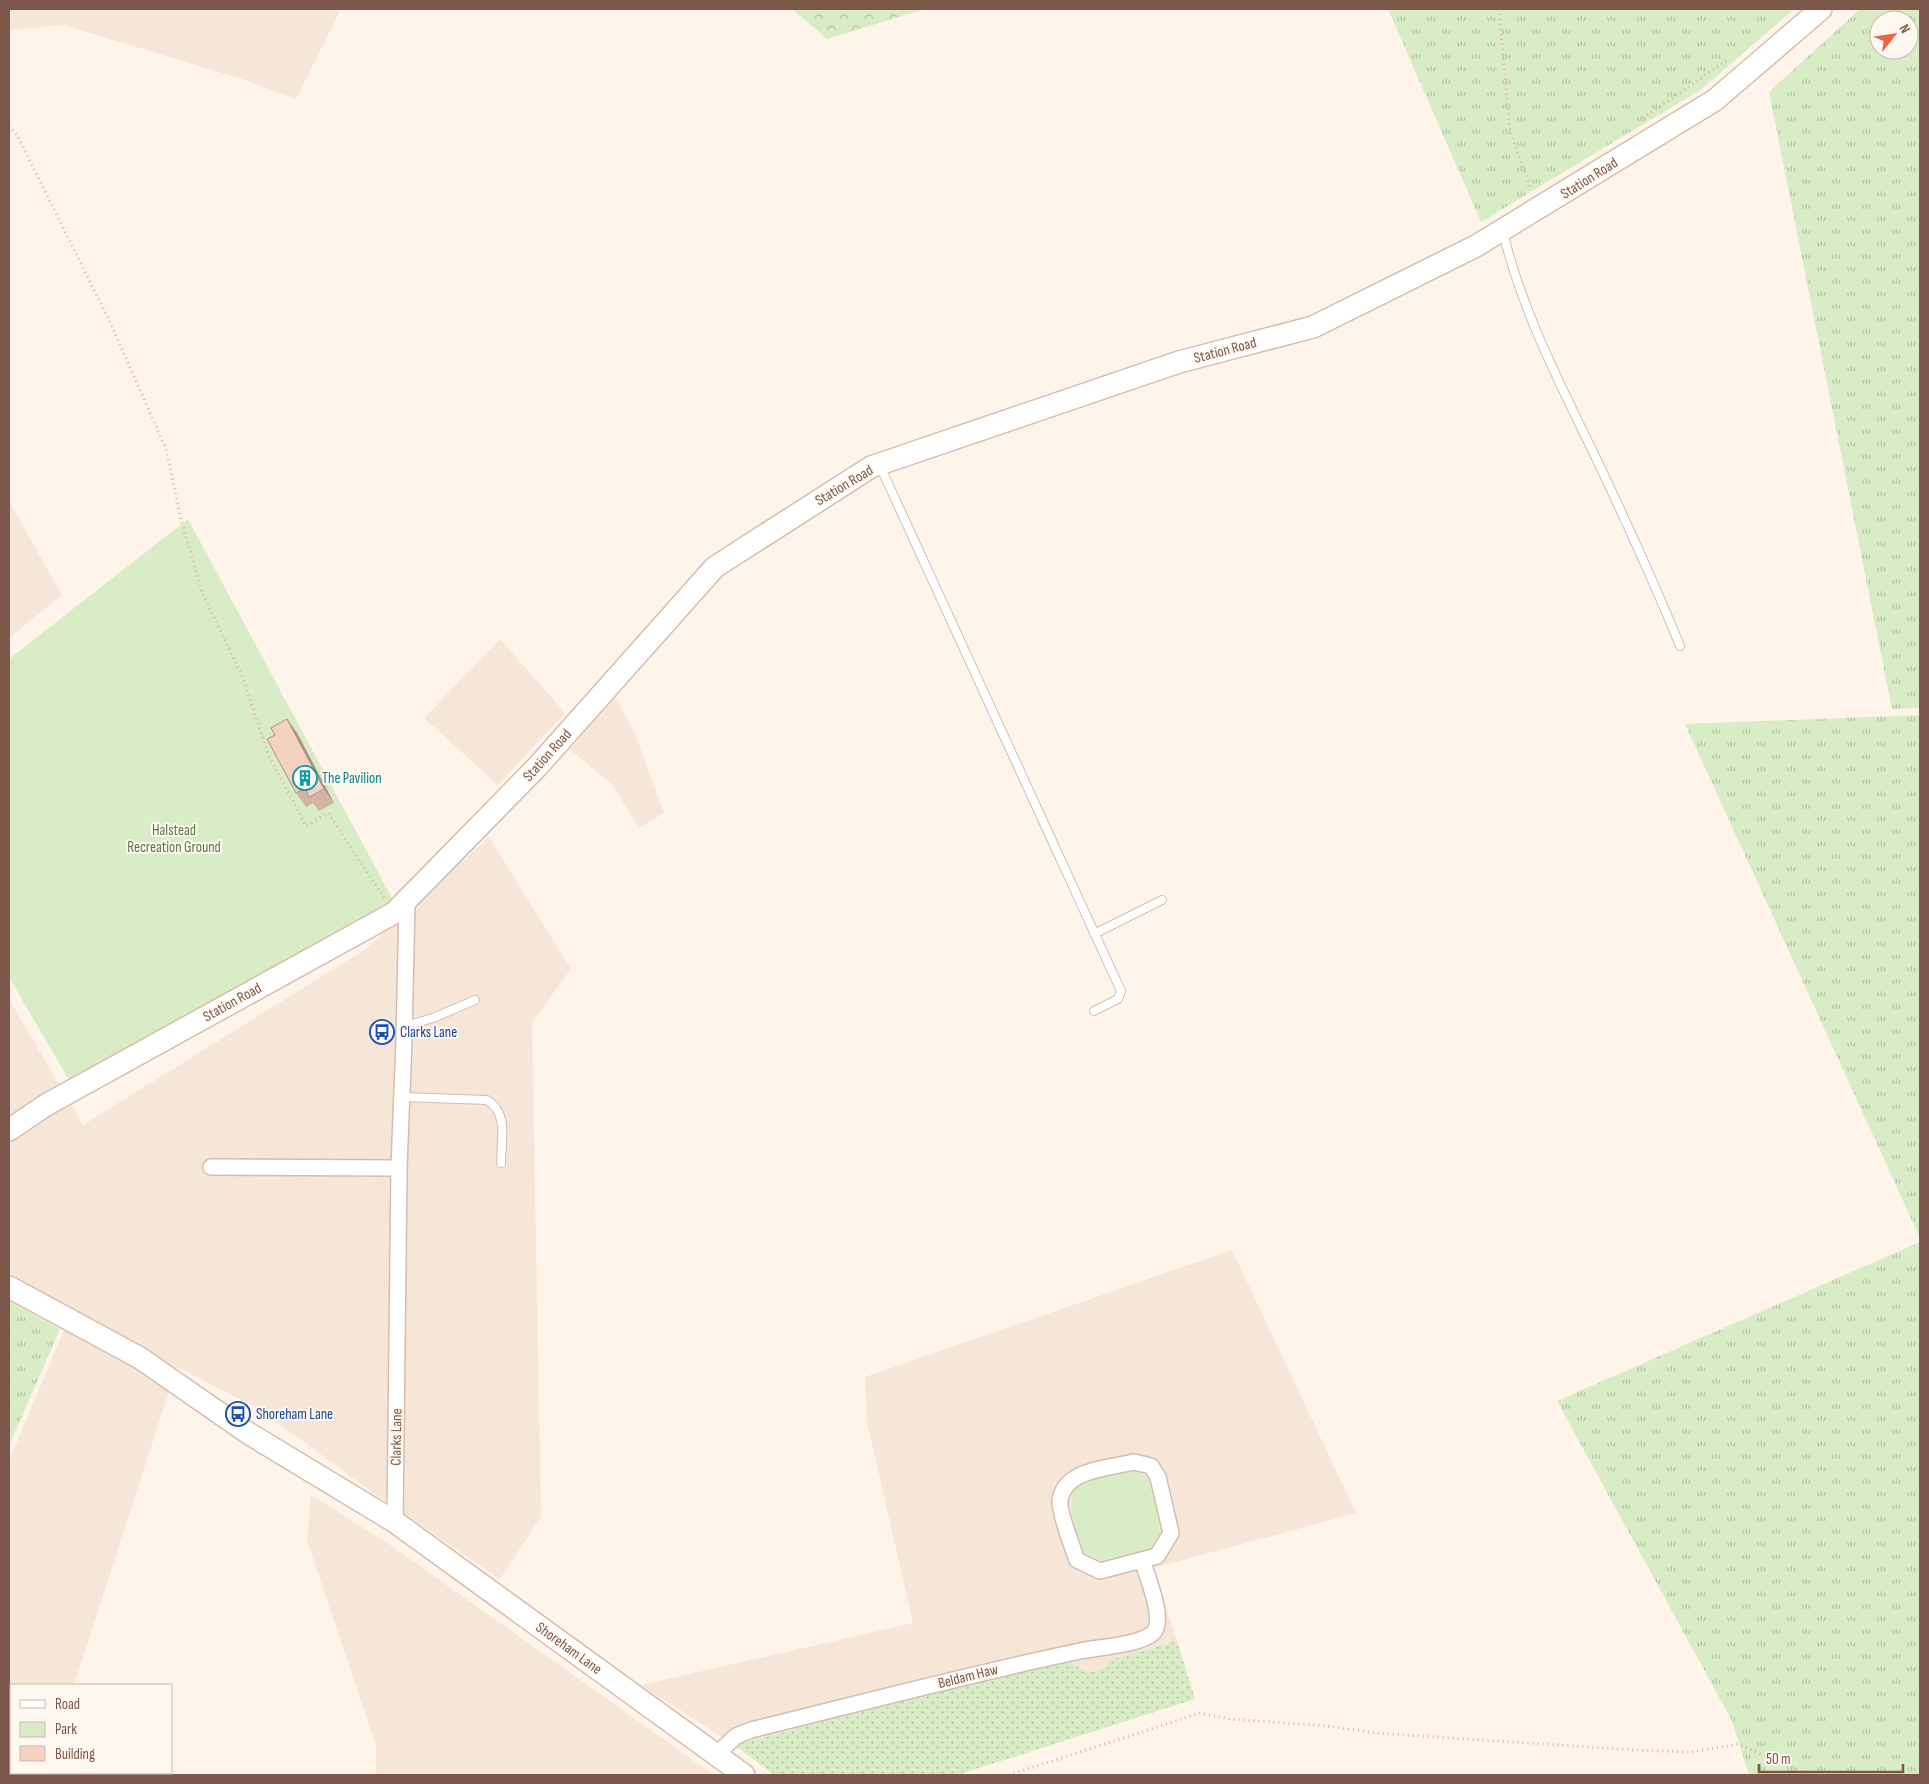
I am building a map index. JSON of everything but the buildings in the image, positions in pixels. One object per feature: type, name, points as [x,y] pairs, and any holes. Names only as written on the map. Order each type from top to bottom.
[{"type":"street","name":"Station Road","points":[[9,1130],[46,1104],[400,908],[537,766],[715,567],[871,467],[1179,362],[1313,327],[1476,246],[1715,100],[1821,9]]},
{"type":"street","name":"Clarks Lane","points":[[395,1522],[399,1168],[405,1026],[400,908]]},
{"type":"street","points":[[211,1167],[399,1168]]},
{"type":"street","name":"Shoreham Lane","points":[[9,1287],[140,1358],[248,1433],[395,1522],[744,1775]]},
{"type":"street","points":[[1134,1462],[1150,1466],[1158,1477],[1172,1533],[1157,1556],[1142,1560],[1100,1571],[1076,1560],[1059,1501],[1066,1484],[1080,1475],[1134,1462]]},
{"type":"street","name":"Beldam Haw","points":[[716,1754],[736,1736],[751,1730],[998,1668],[1100,1647],[1128,1644],[1153,1633],[1159,1624],[1158,1612],[1142,1560]]},
{"type":"lane","points":[[1502,230],[1519,289],[1567,399],[1655,586],[1680,646]]},
{"type":"lane","points":[[879,464],[1121,991],[1118,999],[1094,1011]]},
{"type":"lane","points":[[1094,934],[1162,900]]},
{"type":"lane","points":[[405,1026],[433,1018],[475,1000]]},
{"type":"lane","points":[[402,1097],[488,1100],[494,1104],[502,1118],[500,1163]]},
{"type":"path","points":[[1499,9],[1510,132],[1532,192],[1540,186]]},
{"type":"path","points":[[1639,121],[1736,54]]},
{"type":"path","points":[[9,126],[17,135],[110,322],[166,448],[181,519],[202,592],[243,678],[269,756],[306,826],[328,813],[400,908]]},
{"type":"path","points":[[1009,1775],[1200,1713],[1228,1719],[1328,1726],[1375,1733],[1635,1750],[1692,1752],[1738,1744],[1809,1775]]},
{"type":"shaded area","points":[[9,9],[341,9],[296,99],[242,79],[64,25],[9,30]]},
{"type":"shaded area","points":[[9,501],[62,595],[9,638]]},
{"type":"shaded area","points":[[500,639],[565,713],[498,785],[424,718]]},
{"type":"shaded area","points":[[614,694],[635,734],[664,813],[639,828],[612,784],[570,750]]},
{"type":"shaded area","points":[[489,837],[571,969],[532,1022],[541,1517],[500,1579],[365,1487],[259,1409],[177,1367],[74,1684],[10,1684],[10,1688],[9,1461],[73,1309],[9,1273],[9,999],[83,1125],[367,948]]},
{"type":"shaded area","points":[[1232,1250],[1356,1513],[1154,1568],[1177,1641],[1110,1660],[1108,1667],[1089,1673],[1063,1660],[734,1745],[641,1685],[913,1623],[867,1422],[865,1377]]},
{"type":"shaded area","points":[[311,1495],[389,1544],[714,1775],[376,1775],[376,1745],[307,1541]]},
{"type":"green space","points":[[792,9],[925,9],[827,39]]},
{"type":"green space","points":[[1388,9],[1794,9],[1702,89],[1481,222]]},
{"type":"green space","points":[[1860,9],[1920,9],[1920,708],[1892,709],[1769,92]]},
{"type":"green space","name":"Halstead Recreation Ground","points":[[188,519],[393,900],[73,1087],[9,977],[9,659]]},
{"type":"green space","points":[[1920,715],[1920,1238],[1685,724]]},
{"type":"green space","points":[[1920,1242],[1920,1775],[1749,1775],[1732,1721],[1557,1401]]},
{"type":"green space","points":[[9,1301],[60,1329],[9,1446]]},
{"type":"green space","points":[[1136,1471],[1152,1483],[1161,1508],[1162,1529],[1158,1546],[1148,1552],[1099,1560],[1084,1551],[1078,1543],[1072,1513],[1073,1490],[1079,1485],[1103,1476]]},
{"type":"green space","points":[[1177,1641],[1195,1699],[957,1775],[775,1775],[734,1745],[1063,1659],[1089,1673],[1107,1667],[1109,1660]]},
{"type":"place","name":"The Pavilion","points":[[305,778]]},
{"type":"place","name":"Clarks Lane","points":[[382,1032]]},
{"type":"place","name":"Shoreham Lane","points":[[238,1414]]}]
